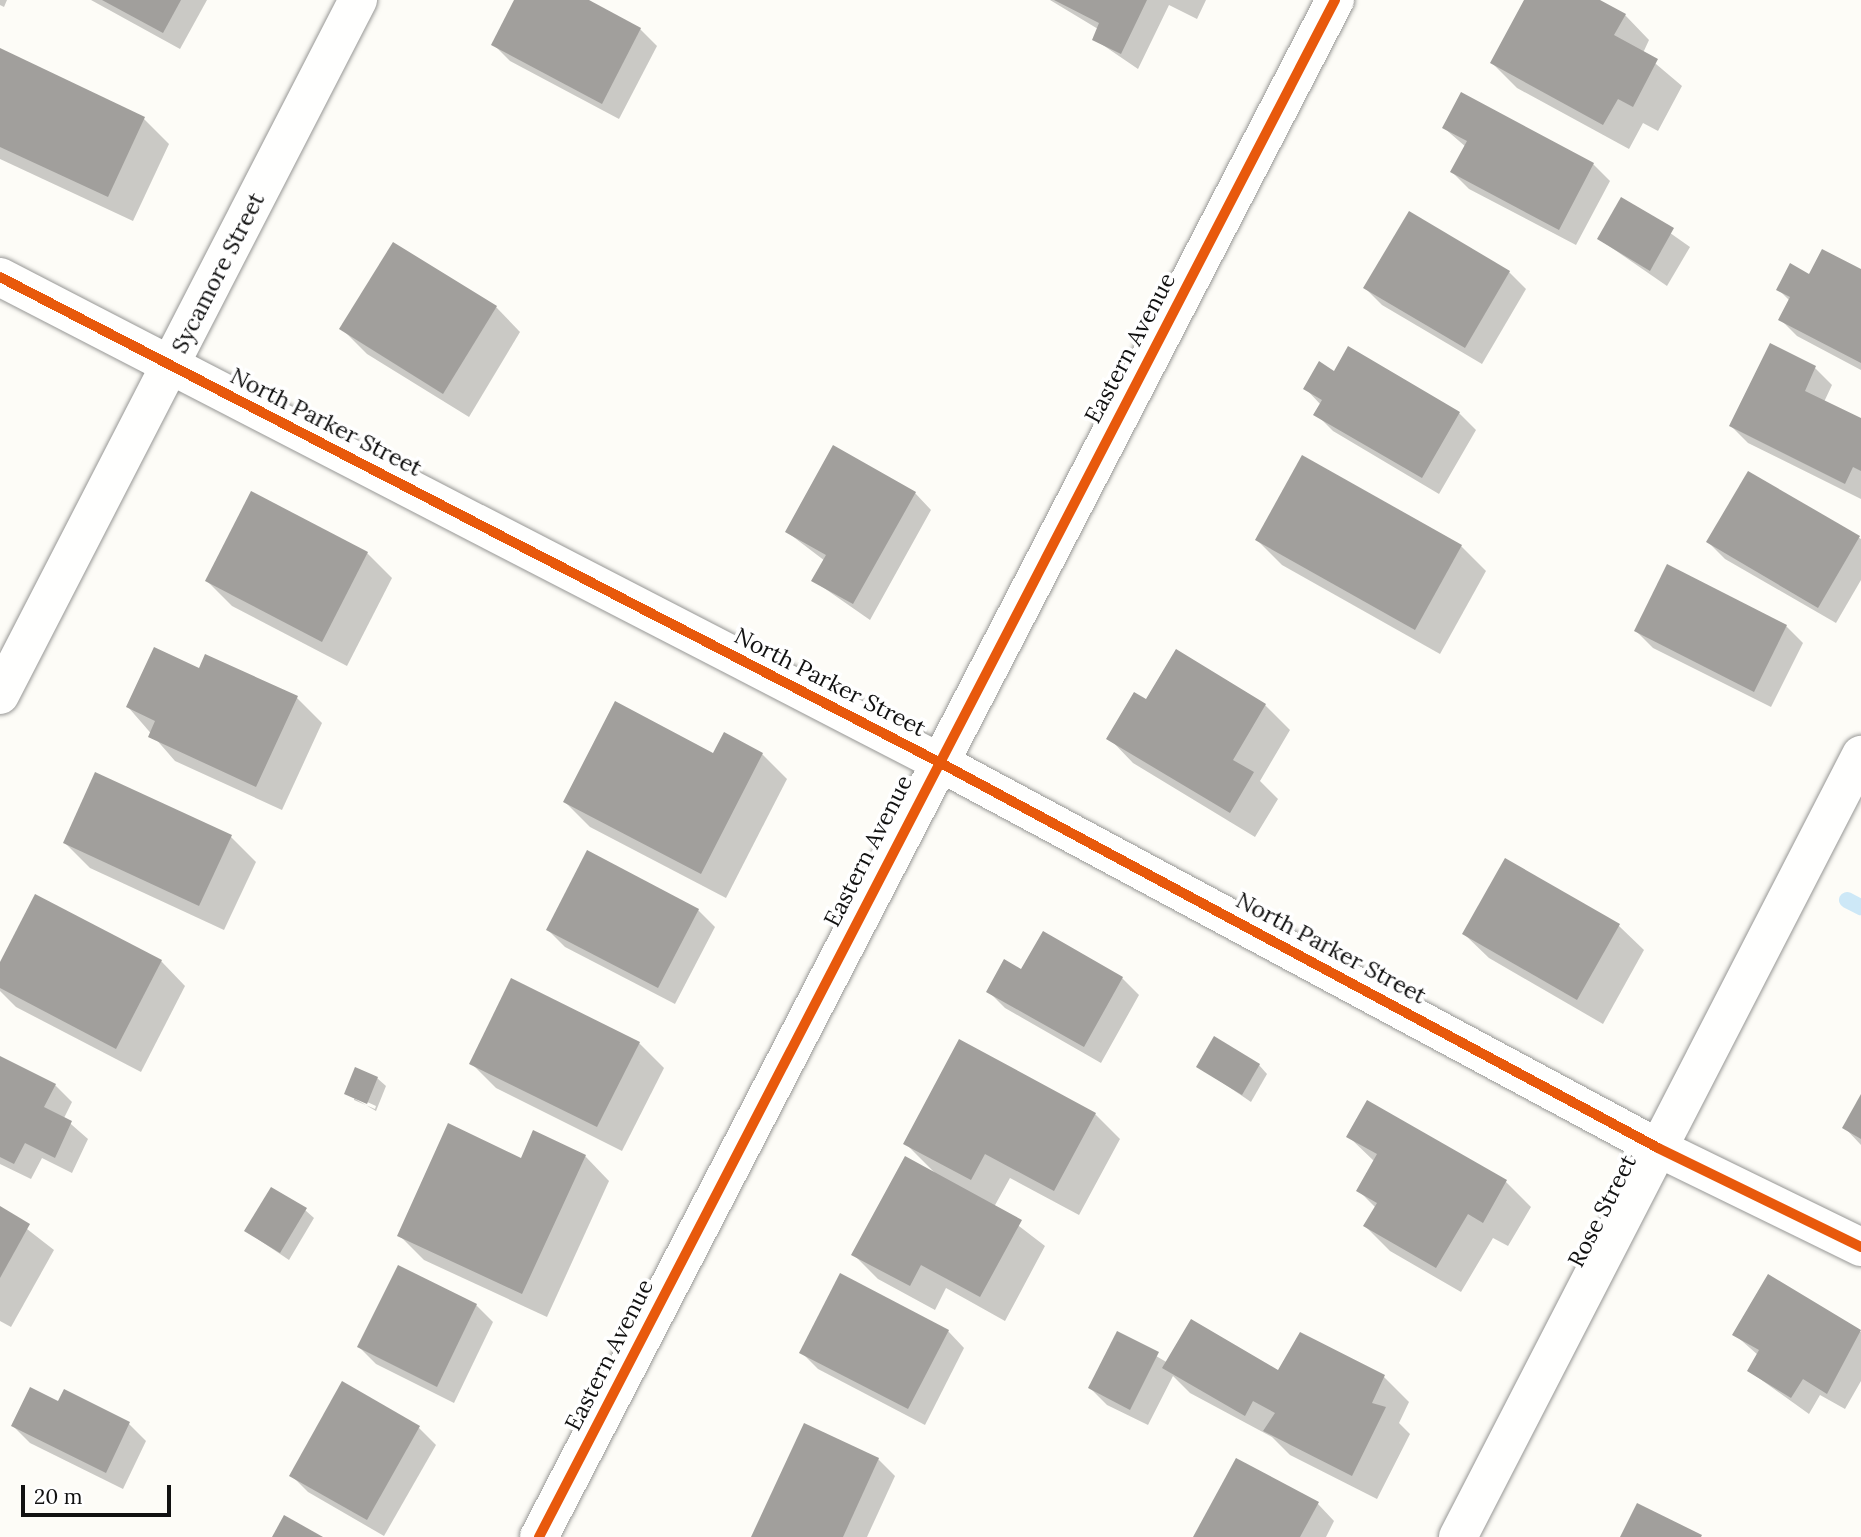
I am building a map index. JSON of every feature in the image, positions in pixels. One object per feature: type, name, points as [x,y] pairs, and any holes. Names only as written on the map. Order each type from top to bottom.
[{"type":"street","name":"Sycamore Street","points":[[0,695],[358,0]]},
{"type":"street","name":"Eastern Avenue","points":[[539,1537],[937,761],[1335,0]]},
{"type":"street","name":"North Parker Street","points":[[0,277],[937,761],[1658,1148],[1861,1247]]},
{"type":"street","name":"Rose Street","points":[[1458,1537],[1861,755]]},
{"type":"building","points":[[102,0],[181,0],[163,33]]},
{"type":"building","points":[[514,0],[589,0],[641,28],[602,104],[491,45]]},
{"type":"building","points":[[1054,0],[1147,0],[1121,54],[1092,40],[1099,23]]},
{"type":"building","points":[[1524,0],[1600,0],[1626,14],[1614,35],[1658,59],[1633,107],[1618,99],[1603,125],[1490,63]]},
{"type":"building","points":[[0,48],[145,117],[108,197],[0,147]]},
{"type":"building","points":[[1461,92],[1594,163],[1559,230],[1450,172],[1467,141],[1442,128]]},
{"type":"building","points":[[1621,197],[1674,228],[1650,271],[1597,239]]},
{"type":"building","points":[[1409,211],[1510,271],[1465,348],[1363,288]]},
{"type":"building","points":[[393,242],[497,306],[443,394],[339,329]]},
{"type":"building","points":[[1822,249],[1861,269],[1861,363],[1778,320],[1790,297],[1776,290],[1790,263],[1809,274]]},
{"type":"building","points":[[1770,343],[1816,366],[1805,391],[1861,418],[1861,471],[1853,467],[1845,484],[1729,426]]},
{"type":"building","points":[[1348,346],[1460,412],[1422,478],[1313,415],[1322,400],[1303,389],[1319,361],[1334,371]]},
{"type":"building","points":[[833,445],[916,492],[853,604],[811,581],[826,555],[785,532]]},
{"type":"building","points":[[1302,455],[1462,545],[1415,630],[1255,540]]},
{"type":"building","points":[[1748,471],[1860,536],[1818,608],[1706,542]]},
{"type":"building","points":[[251,491],[368,552],[322,642],[205,581]]},
{"type":"building","points":[[1667,564],[1787,625],[1754,692],[1634,631]]},
{"type":"building","points":[[154,647],[199,668],[205,654],[298,696],[256,787],[148,737],[155,721],[126,707]]},
{"type":"building","points":[[1176,649],[1266,704],[1233,760],[1254,772],[1230,813],[1106,739],[1134,692],[1146,699]]},
{"type":"building","points":[[615,701],[713,753],[724,732],[763,753],[701,874],[563,802]]},
{"type":"building","points":[[95,772],[232,835],[199,906],[63,843]]},
{"type":"building","points":[[587,850],[699,909],[658,988],[546,930]]},
{"type":"building","points":[[1505,858],[1620,924],[1577,1000],[1462,934]]},
{"type":"building","points":[[35,894],[162,960],[116,1049],[0,988],[0,962]]},
{"type":"building","points":[[1043,931],[1123,977],[1084,1047],[986,992],[1004,959],[1021,969]]},
{"type":"building","points":[[511,978],[640,1042],[597,1127],[469,1064]]},
{"type":"building","points":[[1214,1036],[1260,1064],[1242,1095],[1196,1067]]},
{"type":"building","points":[[959,1039],[1096,1113],[1054,1191],[985,1154],[971,1180],[903,1144]]},
{"type":"building","points":[[0,1056],[56,1084],[44,1107],[72,1121],[55,1158],[25,1143],[14,1164],[0,1157]]},
{"type":"building","points":[[355,1067],[378,1077],[367,1104],[344,1094]]},
{"type":"building","points":[[1861,1094],[1861,1139],[1842,1128]]},
{"type":"building","points":[[1367,1100],[1507,1180],[1483,1223],[1468,1214],[1436,1268],[1363,1226],[1377,1203],[1356,1191],[1377,1154],[1346,1137]]},
{"type":"building","points":[[448,1123],[521,1158],[533,1130],[586,1155],[522,1294],[397,1236]]},
{"type":"building","points":[[905,1156],[1022,1220],[980,1297],[921,1265],[910,1286],[851,1255]]},
{"type":"building","points":[[271,1187],[307,1208],[280,1253],[244,1231]]},
{"type":"building","points":[[0,1206],[30,1224],[0,1278]]},
{"type":"building","points":[[398,1265],[477,1304],[437,1387],[357,1347]]},
{"type":"building","points":[[840,1273],[949,1330],[908,1409],[799,1353]]},
{"type":"building","points":[[1768,1274],[1861,1330],[1827,1394],[1803,1379],[1791,1398],[1747,1371],[1759,1350],[1732,1335]]},
{"type":"building","points":[[1191,1319],[1278,1370],[1300,1332],[1385,1375],[1372,1403],[1386,1407],[1352,1476],[1263,1431],[1275,1413],[1253,1401],[1245,1416],[1162,1368]]},
{"type":"building","points":[[1117,1331],[1159,1352],[1130,1410],[1088,1388]]},
{"type":"building","points":[[342,1381],[420,1426],[367,1520],[289,1476]]},
{"type":"building","points":[[30,1387],[58,1401],[64,1389],[130,1422],[106,1473],[11,1426]]},
{"type":"building","points":[[804,1423],[879,1458],[843,1537],[751,1537]]},
{"type":"building","points":[[1236,1458],[1319,1502],[1300,1537],[1193,1537]]},
{"type":"building","points":[[1637,1503],[1702,1535],[1701,1537],[1620,1537]]},
{"type":"building","points":[[284,1515],[323,1537],[272,1537]]},
{"type":"waterway","points":[[1847,900],[1861,907]]},
{"type":"cycle path","points":[[539,1537],[1335,0]]},
{"type":"cycle path","points":[[0,277],[937,761],[1658,1148],[1861,1247]]}]
